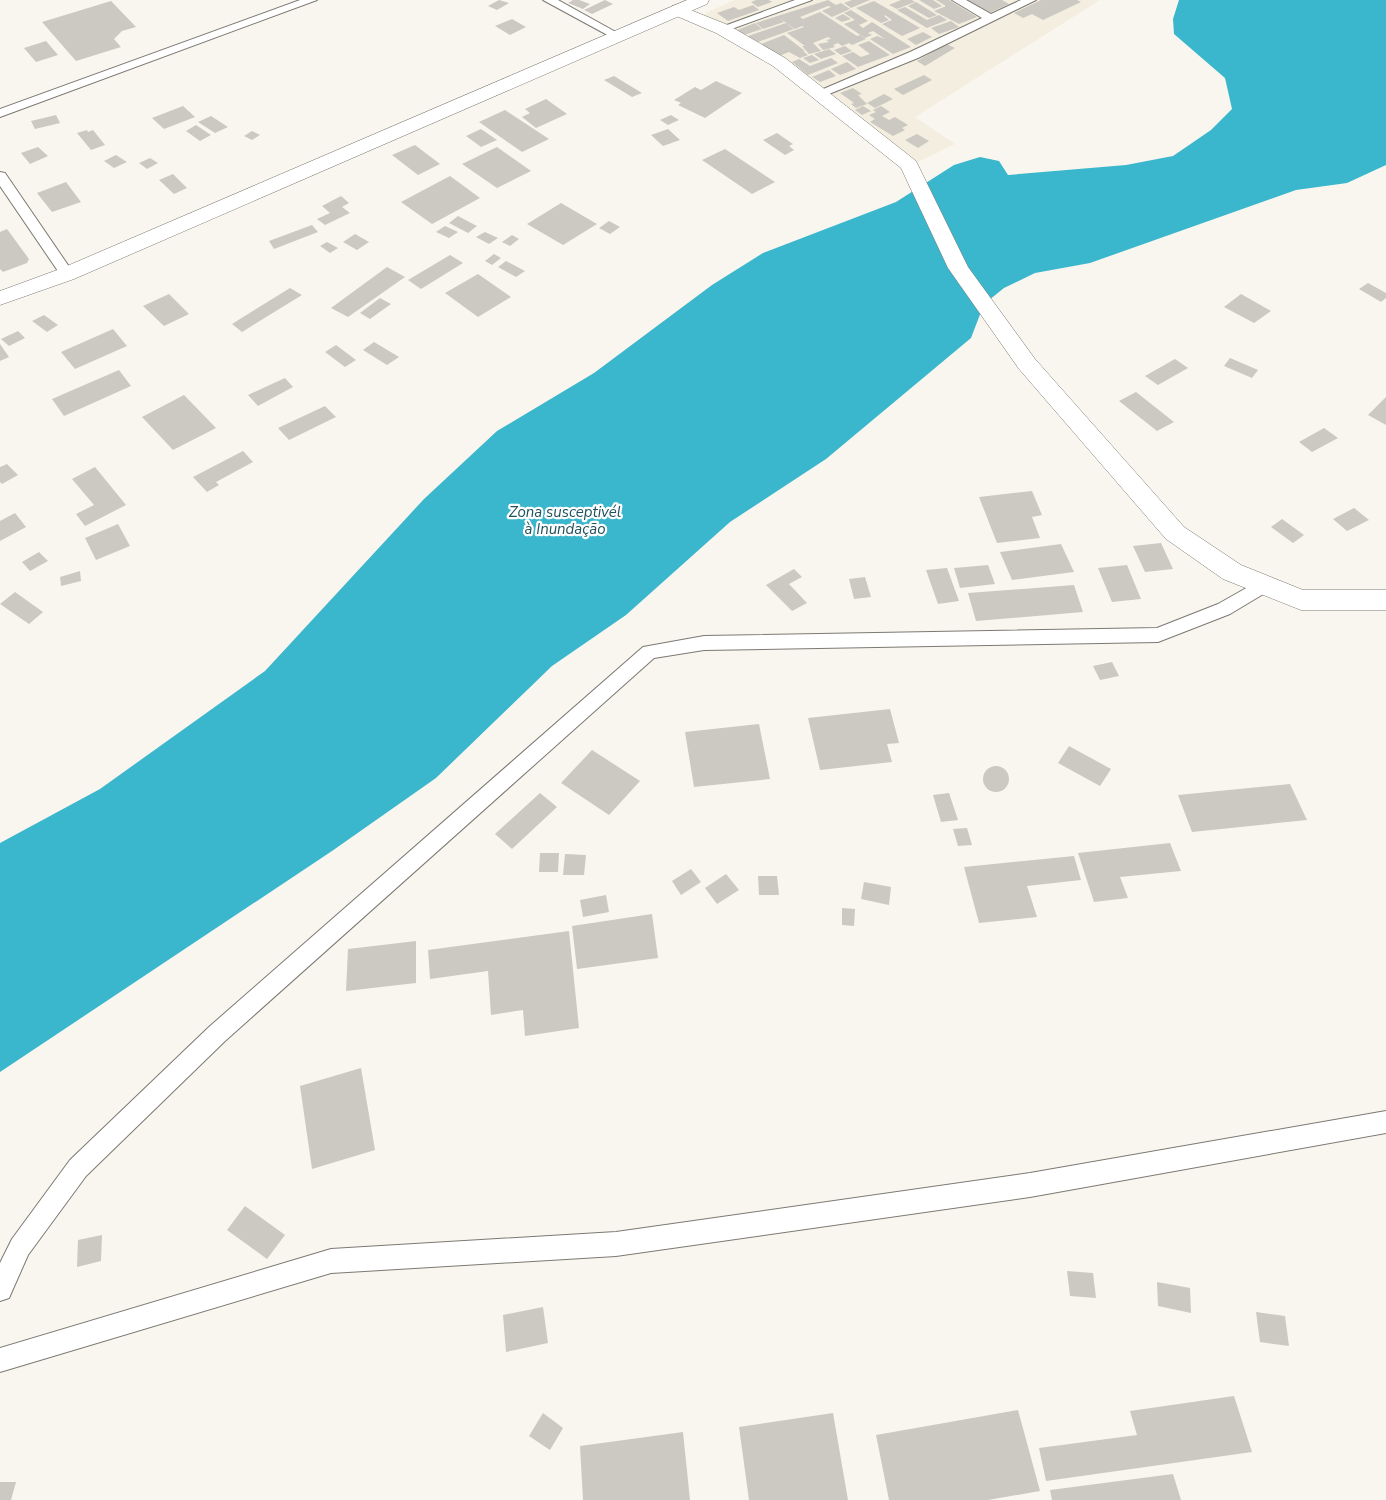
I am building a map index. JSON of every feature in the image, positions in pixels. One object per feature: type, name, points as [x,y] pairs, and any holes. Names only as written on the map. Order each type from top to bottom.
[{"type":"street","points":[[0,298],[67,274],[701,0]]},
{"type":"street","points":[[678,10],[722,29],[779,62],[909,165],[958,268],[1027,364],[1175,532],[1232,572],[1301,600],[1386,600]]},
{"type":"lane","points":[[0,113],[311,0]]},
{"type":"lane","points":[[549,0],[617,36]]},
{"type":"lane","points":[[722,29],[806,0]]},
{"type":"lane","points":[[958,0],[990,18]]},
{"type":"lane","points":[[820,93],[914,55],[1030,0]]},
{"type":"lane","points":[[0,176],[67,274]]},
{"type":"lane","points":[[0,1290],[20,1247],[78,1168],[217,1034],[649,652],[704,643],[1158,635],[1224,610],[1264,585]]},
{"type":"lane","points":[[0,1360],[331,1261],[616,1244],[1030,1185],[1386,1122]]},
{"type":"shaded area","points":[[734,0],[1100,0],[915,117],[955,144],[918,162],[816,84],[722,29],[704,14]]},
{"type":"water","name":"Zona susceptivél à Inundação","points":[[1179,0],[1386,0],[1386,165],[1347,183],[1296,190],[1090,263],[1035,273],[1004,288],[984,304],[971,338],[826,459],[730,522],[626,615],[552,666],[436,778],[332,851],[0,1072],[0,843],[100,789],[265,671],[424,499],[497,431],[594,373],[712,285],[763,253],[896,202],[954,165],[980,157],[999,161],[1008,175],[1126,165],[1173,156],[1211,130],[1232,109],[1225,78],[1174,34],[1173,19]]},
{"type":"building","points":[[499,0],[509,3],[497,10],[488,6]]},
{"type":"building","points":[[573,0],[590,4],[583,9],[568,3]]},
{"type":"building","points":[[605,0],[613,4],[592,14],[584,10]]},
{"type":"building","points":[[769,0],[772,2],[758,7],[751,2]]},
{"type":"building","points":[[828,0],[836,5],[841,3],[850,9],[832,17],[822,11],[831,7],[828,6],[800,17],[803,19],[820,12],[857,36],[860,35],[866,39],[852,45],[849,43],[842,46],[838,43],[833,45],[835,47],[823,50],[818,44],[829,42],[826,40],[831,39],[828,37],[813,43],[821,51],[809,54],[802,46],[805,46],[787,33],[804,27],[795,29],[779,18],[784,22],[763,29],[756,23]]},
{"type":"building","points":[[852,0],[870,0],[851,8],[844,3]]},
{"type":"building","points":[[901,0],[912,0],[915,2],[897,9],[889,5]]},
{"type":"building","points":[[919,0],[933,0],[942,6],[934,9]]},
{"type":"building","points":[[936,0],[949,0],[977,17],[959,24],[934,11],[946,6]]},
{"type":"building","points":[[965,0],[1002,0],[1009,4],[989,13]]},
{"type":"building","points":[[1041,0],[1077,0],[1081,2],[1043,20],[1032,14],[1023,18],[1014,13]]},
{"type":"building","points":[[111,1],[136,27],[122,31],[114,39],[121,47],[76,61],[42,22]]},
{"type":"building","points":[[874,1],[920,28],[902,36],[882,24],[892,20],[885,15],[889,20],[881,23],[856,8]]},
{"type":"building","points":[[916,2],[937,15],[929,18],[908,6]]},
{"type":"building","points":[[753,5],[759,10],[728,21],[717,13],[734,7],[739,10]]},
{"type":"building","points":[[905,7],[927,20],[939,15],[947,20],[927,28],[897,10]]},
{"type":"building","points":[[851,10],[868,21],[859,25],[863,28],[872,22],[911,47],[893,54],[870,39],[877,36],[885,39],[873,31],[868,33],[872,35],[865,38],[844,24],[855,20],[844,13]]},
{"type":"building","points":[[843,14],[851,19],[842,22],[835,18]]},
{"type":"building","points":[[512,19],[526,27],[510,35],[495,26]]},
{"type":"building","points":[[951,21],[959,27],[939,34],[931,28]]},
{"type":"building","points":[[755,23],[762,29],[744,35],[737,30]]},
{"type":"building","points":[[786,23],[794,29],[755,43],[748,36]]},
{"type":"building","points":[[923,32],[932,37],[916,45],[907,39]]},
{"type":"building","points":[[784,35],[808,55],[800,58],[789,52],[779,56],[761,44]]},
{"type":"building","points":[[46,41],[58,55],[36,62],[24,48]]},
{"type":"building","points":[[869,41],[890,55],[858,67],[842,56],[853,52],[861,57],[870,54],[858,45]]},
{"type":"building","points":[[946,44],[955,48],[925,66],[917,61]]},
{"type":"building","points":[[845,46],[852,51],[841,55],[834,50]]},
{"type":"building","points":[[829,49],[836,54],[821,59],[814,54]]},
{"type":"building","points":[[812,55],[819,60],[810,63],[803,58]]},
{"type":"building","points":[[831,58],[838,63],[808,75],[792,62],[799,59],[810,66]]},
{"type":"building","points":[[847,62],[856,69],[840,75],[831,69]]},
{"type":"building","points":[[829,70],[836,76],[820,82],[812,77]]},
{"type":"building","points":[[924,75],[932,80],[903,95],[894,89]]},
{"type":"building","points":[[614,76],[642,93],[632,97],[604,80]]},
{"type":"building","points":[[716,81],[742,93],[705,118],[678,105],[681,103],[674,100],[695,87],[701,90]]},
{"type":"building","points":[[853,88],[862,94],[858,95],[867,104],[856,108],[851,104],[854,103],[840,93]]},
{"type":"building","points":[[884,94],[893,99],[875,108],[867,103]]},
{"type":"building","points":[[546,99],[567,114],[536,128],[522,117],[530,113],[525,109]]},
{"type":"building","points":[[183,106],[195,117],[164,129],[152,118]]},
{"type":"building","points":[[863,106],[871,111],[862,115],[855,110]]},
{"type":"building","points":[[881,106],[890,112],[882,116],[889,120],[895,117],[908,125],[902,128],[905,130],[893,136],[870,122],[875,119],[869,115],[876,112],[873,110]]},
{"type":"building","points":[[505,110],[549,139],[522,152],[479,122]]},
{"type":"building","points":[[56,115],[60,123],[35,129],[31,121]]},
{"type":"building","points":[[671,115],[679,120],[668,125],[660,120]]},
{"type":"building","points":[[211,116],[228,127],[215,133],[198,122]]},
{"type":"building","points":[[196,125],[211,135],[200,141],[186,131]]},
{"type":"building","points":[[481,129],[497,140],[481,147],[466,136]]},
{"type":"building","points":[[668,129],[680,140],[663,146],[651,135]]},
{"type":"building","points":[[87,130],[88,132],[93,130],[105,145],[91,150],[77,133]]},
{"type":"building","points":[[252,131],[260,135],[252,140],[244,136]]},
{"type":"building","points":[[777,133],[793,144],[789,146],[794,150],[785,155],[763,140]]},
{"type":"building","points":[[917,134],[929,141],[918,148],[905,140]]},
{"type":"building","points":[[415,145],[440,164],[418,175],[392,155]]},
{"type":"building","points":[[38,147],[48,156],[30,164],[21,153]]},
{"type":"building","points":[[497,147],[531,171],[497,188],[462,164]]},
{"type":"building","points":[[725,149],[775,182],[752,194],[702,160]]},
{"type":"building","points":[[116,155],[127,162],[114,168],[104,161]]},
{"type":"building","points":[[150,158],[158,163],[147,169],[139,163]]},
{"type":"building","points":[[173,174],[187,188],[174,194],[159,180]]},
{"type":"building","points":[[450,176],[480,198],[432,224],[401,202]]},
{"type":"building","points":[[66,182],[81,202],[52,212],[37,193]]},
{"type":"building","points":[[341,196],[349,203],[342,207],[350,213],[325,225],[317,219],[330,213],[322,206]]},
{"type":"building","points":[[561,203],[597,224],[563,245],[527,224]]},
{"type":"building","points":[[458,216],[477,226],[468,233],[449,223]]},
{"type":"building","points":[[609,221],[620,227],[610,234],[599,228]]},
{"type":"building","points":[[312,225],[318,232],[274,249],[269,241]]},
{"type":"building","points":[[445,226],[458,232],[449,238],[436,232]]},
{"type":"building","points":[[7,229],[29,259],[27,263],[3,272],[0,269],[0,232]]},
{"type":"building","points":[[485,232],[498,238],[489,244],[476,237]]},
{"type":"building","points":[[355,234],[369,242],[357,250],[343,242]]},
{"type":"building","points":[[512,235],[519,239],[510,246],[502,242]]},
{"type":"building","points":[[327,242],[338,248],[330,253],[320,246]]},
{"type":"building","points":[[494,254],[501,258],[492,265],[485,261]]},
{"type":"building","points":[[450,255],[463,263],[421,289],[408,280]]},
{"type":"building","points":[[506,261],[525,271],[516,277],[498,267]]},
{"type":"building","points":[[387,267],[405,277],[348,317],[331,308]]},
{"type":"building","points":[[478,274],[511,297],[478,317],[445,293]]},
{"type":"building","points":[[1368,283],[1386,293],[1386,298],[1381,302],[1359,289]]},
{"type":"building","points":[[290,288],[302,295],[242,332],[232,324]]},
{"type":"building","points":[[169,294],[189,314],[164,326],[143,306]]},
{"type":"building","points":[[1241,294],[1271,311],[1254,323],[1224,307]]},
{"type":"building","points":[[380,298],[391,304],[370,319],[360,313]]},
{"type":"building","points":[[44,315],[58,325],[47,332],[32,321]]},
{"type":"building","points":[[113,329],[127,346],[75,369],[61,352]]},
{"type":"building","points":[[18,331],[25,338],[9,346],[1,339]]},
{"type":"building","points":[[374,342],[399,357],[387,365],[363,350]]},
{"type":"building","points":[[0,344],[9,357],[0,361]]},
{"type":"building","points":[[336,345],[356,360],[345,367],[325,352]]},
{"type":"building","points":[[1230,358],[1258,370],[1252,378],[1224,366]]},
{"type":"building","points":[[1175,359],[1188,368],[1158,385],[1145,376]]},
{"type":"building","points":[[119,370],[131,386],[64,416],[52,399]]},
{"type":"building","points":[[285,378],[293,387],[258,406],[248,395]]},
{"type":"building","points":[[1136,392],[1174,422],[1157,431],[1119,401]]},
{"type":"building","points":[[184,395],[216,428],[173,450],[142,417]]},
{"type":"building","points":[[1386,397],[1386,425],[1368,415]]},
{"type":"building","points":[[325,406],[336,417],[289,440],[278,428]]},
{"type":"building","points":[[1324,428],[1338,438],[1312,452],[1299,442]]},
{"type":"building","points":[[243,451],[253,462],[216,482],[219,485],[207,492],[193,477]]},
{"type":"building","points":[[7,464],[18,475],[2,484],[0,482],[0,467]]},
{"type":"building","points":[[95,467],[126,505],[85,526],[76,514],[94,505],[72,479]]},
{"type":"building","points":[[1032,491],[1042,515],[1032,517],[1040,538],[997,543],[979,497]]},
{"type":"building","points":[[1354,508],[1369,520],[1347,531],[1333,519]]},
{"type":"building","points":[[15,513],[26,527],[0,541],[0,521]]},
{"type":"building","points":[[1282,519],[1304,535],[1293,543],[1271,527]]},
{"type":"building","points":[[118,524],[130,546],[96,560],[85,538]]},
{"type":"building","points":[[1161,543],[1173,569],[1145,572],[1133,546]]},
{"type":"building","points":[[1061,544],[1074,572],[1012,580],[1000,552]]},
{"type":"building","points":[[39,552],[48,561],[30,571],[22,562]]},
{"type":"building","points":[[988,565],[995,584],[960,588],[954,568]]},
{"type":"building","points":[[1127,565],[1141,599],[1112,602],[1098,568]]},
{"type":"building","points":[[947,568],[959,601],[938,604],[926,570]]},
{"type":"building","points":[[794,569],[802,577],[789,584],[807,603],[792,611],[766,585]]},
{"type":"building","points":[[80,571],[81,581],[61,586],[60,577]]},
{"type":"building","points":[[865,577],[871,597],[854,599],[849,579]]},
{"type":"building","points":[[1074,585],[1083,612],[976,621],[968,593]]},
{"type":"building","points":[[15,592],[43,612],[29,624],[0,604]]},
{"type":"building","points":[[1112,662],[1119,676],[1100,680],[1093,666]]},
{"type":"building","points":[[890,709],[899,743],[887,744],[892,762],[820,770],[808,718]]},
{"type":"building","points":[[759,724],[770,779],[694,787],[685,732]]},
{"type":"building","points":[[1069,746],[1111,769],[1100,786],[1058,763]]},
{"type":"building","points":[[592,750],[640,781],[609,815],[561,783]]},
{"type":"building","points":[[996,766],[1005,770],[1009,779],[1005,788],[996,792],[987,788],[983,779],[987,770]]},
{"type":"building","points":[[1290,784],[1307,820],[1192,832],[1178,795]]},
{"type":"building","points":[[540,793],[557,807],[512,849],[495,834]]},
{"type":"building","points":[[949,793],[958,820],[941,822],[933,795]]},
{"type":"building","points":[[967,828],[972,845],[958,846],[953,829]]},
{"type":"building","points":[[1170,843],[1181,871],[1120,877],[1128,898],[1094,902],[1078,853]]},
{"type":"building","points":[[540,853],[559,853],[558,872],[539,872]]},
{"type":"building","points":[[565,854],[586,855],[584,875],[563,875]]},
{"type":"building","points":[[1074,856],[1081,880],[1027,886],[1037,917],[979,923],[964,867]]},
{"type":"building","points":[[691,869],[701,882],[681,895],[672,881]]},
{"type":"building","points":[[726,874],[739,890],[717,904],[705,888]]},
{"type":"building","points":[[758,876],[777,876],[779,895],[759,895]]},
{"type":"building","points":[[864,882],[891,887],[889,905],[861,899]]},
{"type":"building","points":[[606,895],[609,912],[583,917],[580,900]]},
{"type":"building","points":[[842,908],[855,909],[854,926],[842,925]]},
{"type":"building","points":[[652,914],[658,958],[577,969],[572,926]]},
{"type":"building","points":[[569,931],[579,1028],[525,1036],[523,1010],[491,1015],[488,971],[430,979],[428,950]]},
{"type":"building","points":[[416,941],[416,983],[346,991],[348,949]]},
{"type":"building","points":[[361,1068],[375,1150],[312,1169],[300,1086]]},
{"type":"building","points":[[245,1206],[285,1235],[267,1259],[227,1230]]},
{"type":"building","points":[[102,1235],[101,1261],[77,1267],[78,1240]]},
{"type":"building","points":[[1067,1271],[1093,1273],[1096,1298],[1070,1296]]},
{"type":"building","points":[[1157,1282],[1190,1288],[1191,1313],[1158,1306]]},
{"type":"building","points":[[543,1307],[548,1343],[506,1352],[503,1315]]},
{"type":"building","points":[[1256,1312],[1285,1316],[1289,1346],[1260,1342]]},
{"type":"building","points":[[1234,1396],[1252,1452],[1046,1481],[1039,1448],[1137,1435],[1130,1411]]},
{"type":"building","points":[[1018,1410],[1040,1491],[988,1500],[889,1500],[876,1435]]},
{"type":"building","points":[[543,1413],[563,1428],[550,1450],[529,1436]]},
{"type":"building","points":[[833,1413],[848,1500],[749,1500],[739,1427]]},
{"type":"building","points":[[683,1432],[690,1500],[583,1500],[580,1446]]},
{"type":"building","points":[[1173,1474],[1181,1500],[1052,1500],[1050,1490]]},
{"type":"building","points":[[0,1482],[16,1482],[11,1500],[0,1500]]}]
